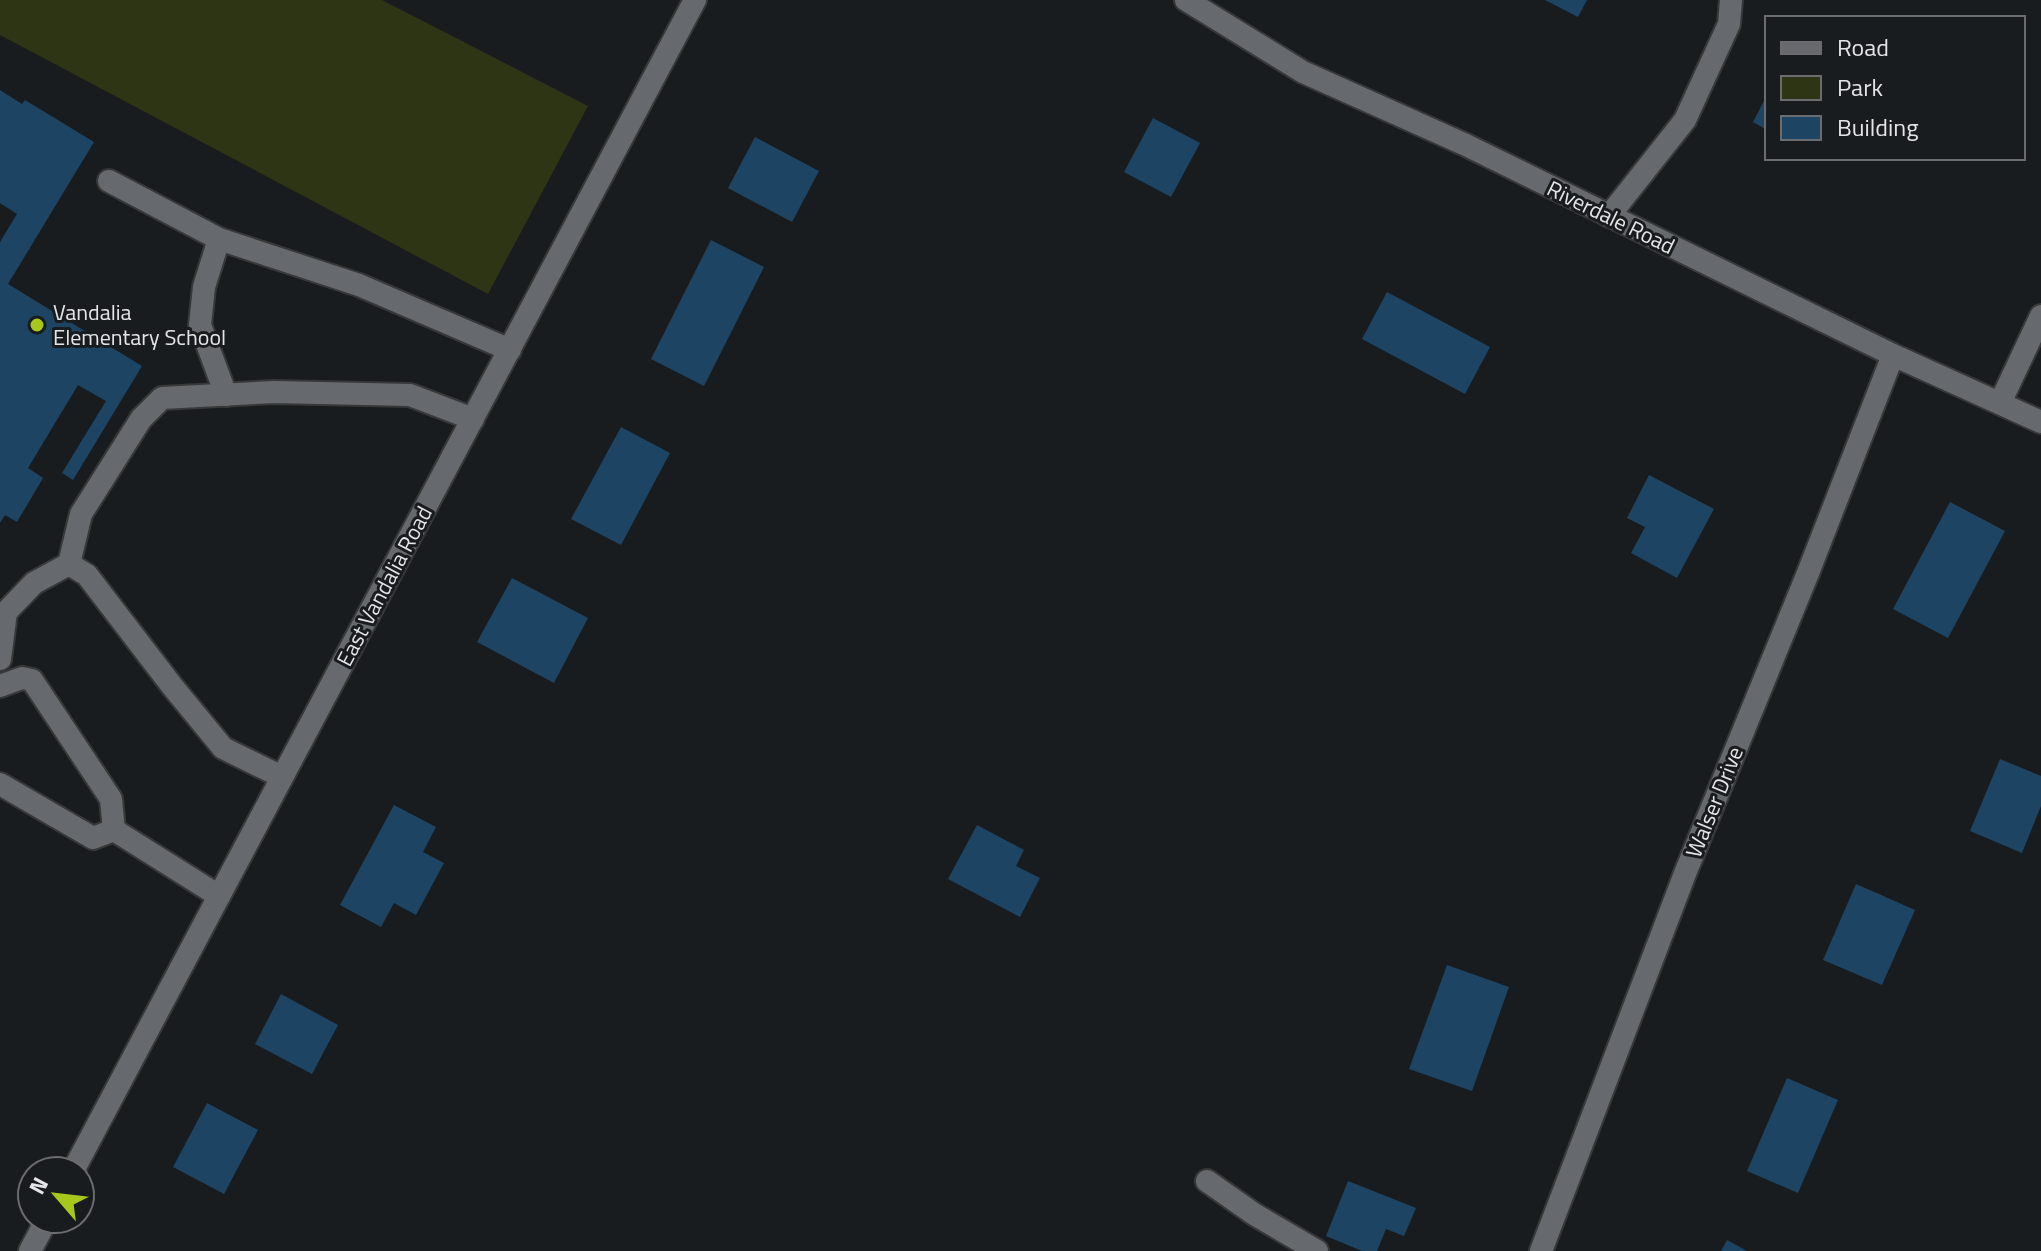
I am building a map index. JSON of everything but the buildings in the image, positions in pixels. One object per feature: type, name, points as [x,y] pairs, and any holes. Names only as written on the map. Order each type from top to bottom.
[{"type":"street","name":"East Vandalia Road","points":[[81,1155],[695,0]]},
{"type":"street","name":"Riverdale Road","points":[[1186,0],[1303,72],[1466,145],[1893,355],[2041,422]]},
{"type":"street","points":[[1609,216],[1685,120],[1729,24],[1731,0]]},
{"type":"street","points":[[109,181],[219,239],[359,285],[510,350]]},
{"type":"street","points":[[219,239],[204,287],[200,325],[226,395]]},
{"type":"street","points":[[2000,403],[2041,316]]},
{"type":"street","name":"Walser Drive","points":[[1541,1251],[1686,871],[1893,355]]},
{"type":"street","points":[[0,659],[3,610],[34,583],[69,564],[81,514],[141,419],[162,398],[274,392],[410,395],[473,419]]},
{"type":"street","points":[[69,564],[87,575],[223,748],[282,777]]},
{"type":"street","points":[[0,686],[22,678],[32,680],[111,799],[114,830]]},
{"type":"street","points":[[0,784],[93,838],[114,830]]},
{"type":"street","points":[[114,830],[219,896]]},
{"type":"street","points":[[1207,1181],[1254,1214],[1317,1251]]},
{"type":"green space","points":[[0,0],[382,0],[588,106],[488,294],[0,35]]},
{"type":"place","name":"Vandalia Elementary School","points":[[37,325]]}]
